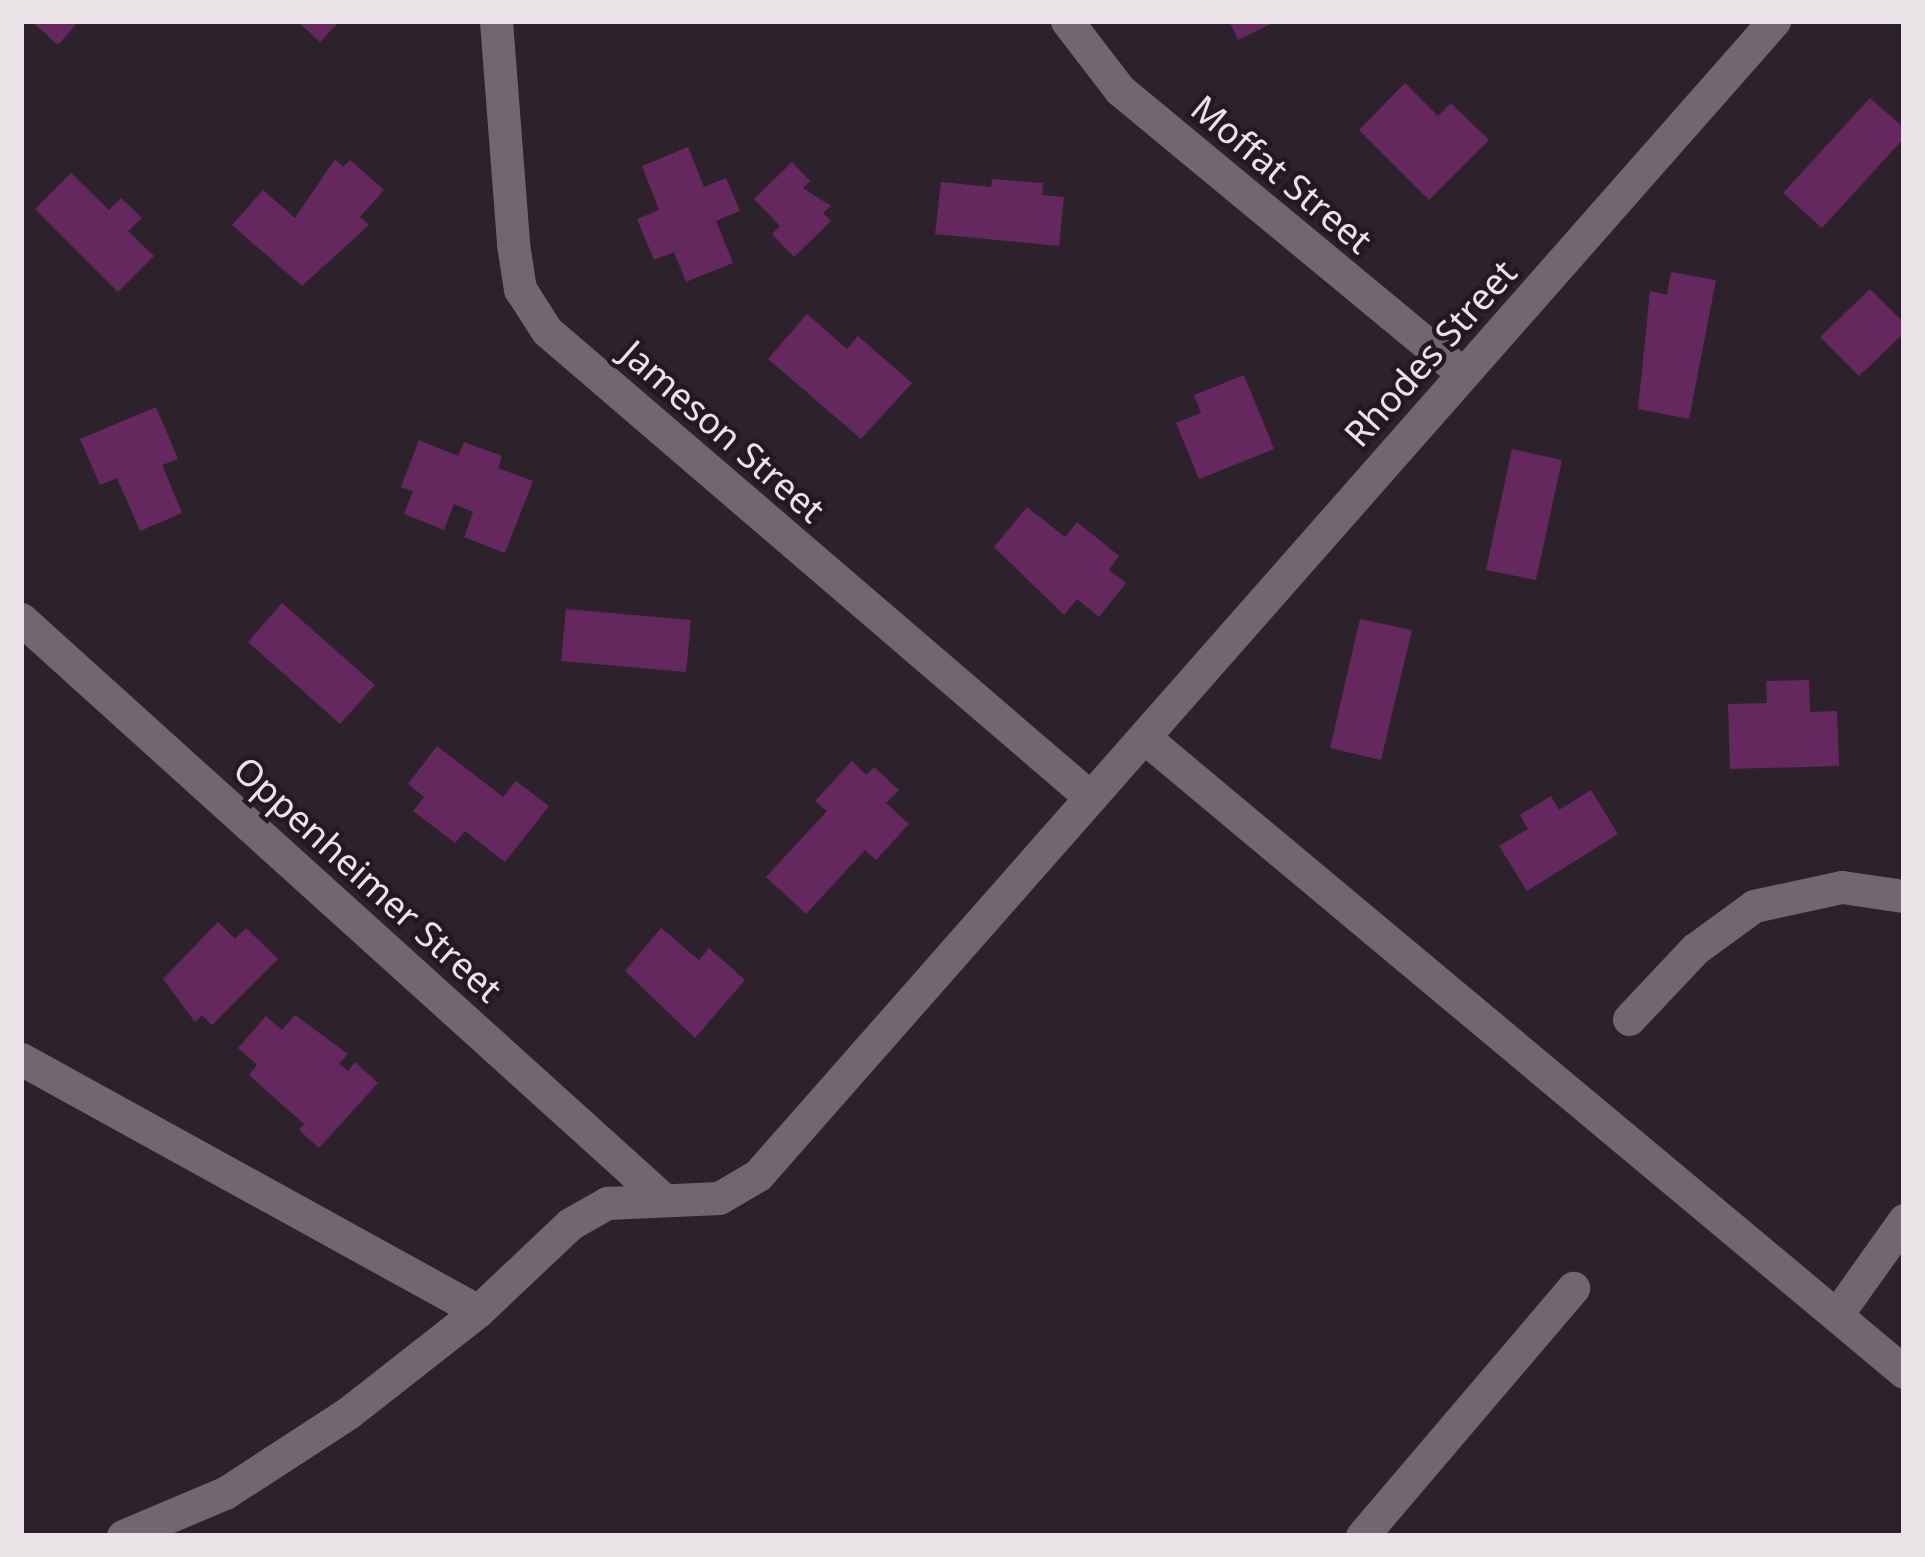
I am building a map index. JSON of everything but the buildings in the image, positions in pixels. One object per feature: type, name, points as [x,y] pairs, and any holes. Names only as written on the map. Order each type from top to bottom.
[{"type":"street","name":"Jameson Street","points":[[496,21],[516,266],[520,290],[547,331],[1090,797]]},
{"type":"street","name":"Moffat Street","points":[[1067,21],[1120,91],[1463,374]]},
{"type":"street","name":"Rhodes Street","points":[[122,1536],[225,1492],[348,1413],[478,1311],[570,1224],[608,1203],[718,1198],[758,1175],[1774,21]]},
{"type":"street","name":"Oppenheimer Street","points":[[21,619],[662,1198]]},
{"type":"street","points":[[1145,738],[1904,1372]]},
{"type":"street","points":[[1629,1019],[1721,926],[1754,906],[1842,887],[1904,896]]},
{"type":"street","points":[[21,1059],[478,1311]]},
{"type":"street","points":[[1838,1313],[1904,1220]]},
{"type":"street","points":[[1362,1536],[1573,1288]]}]
